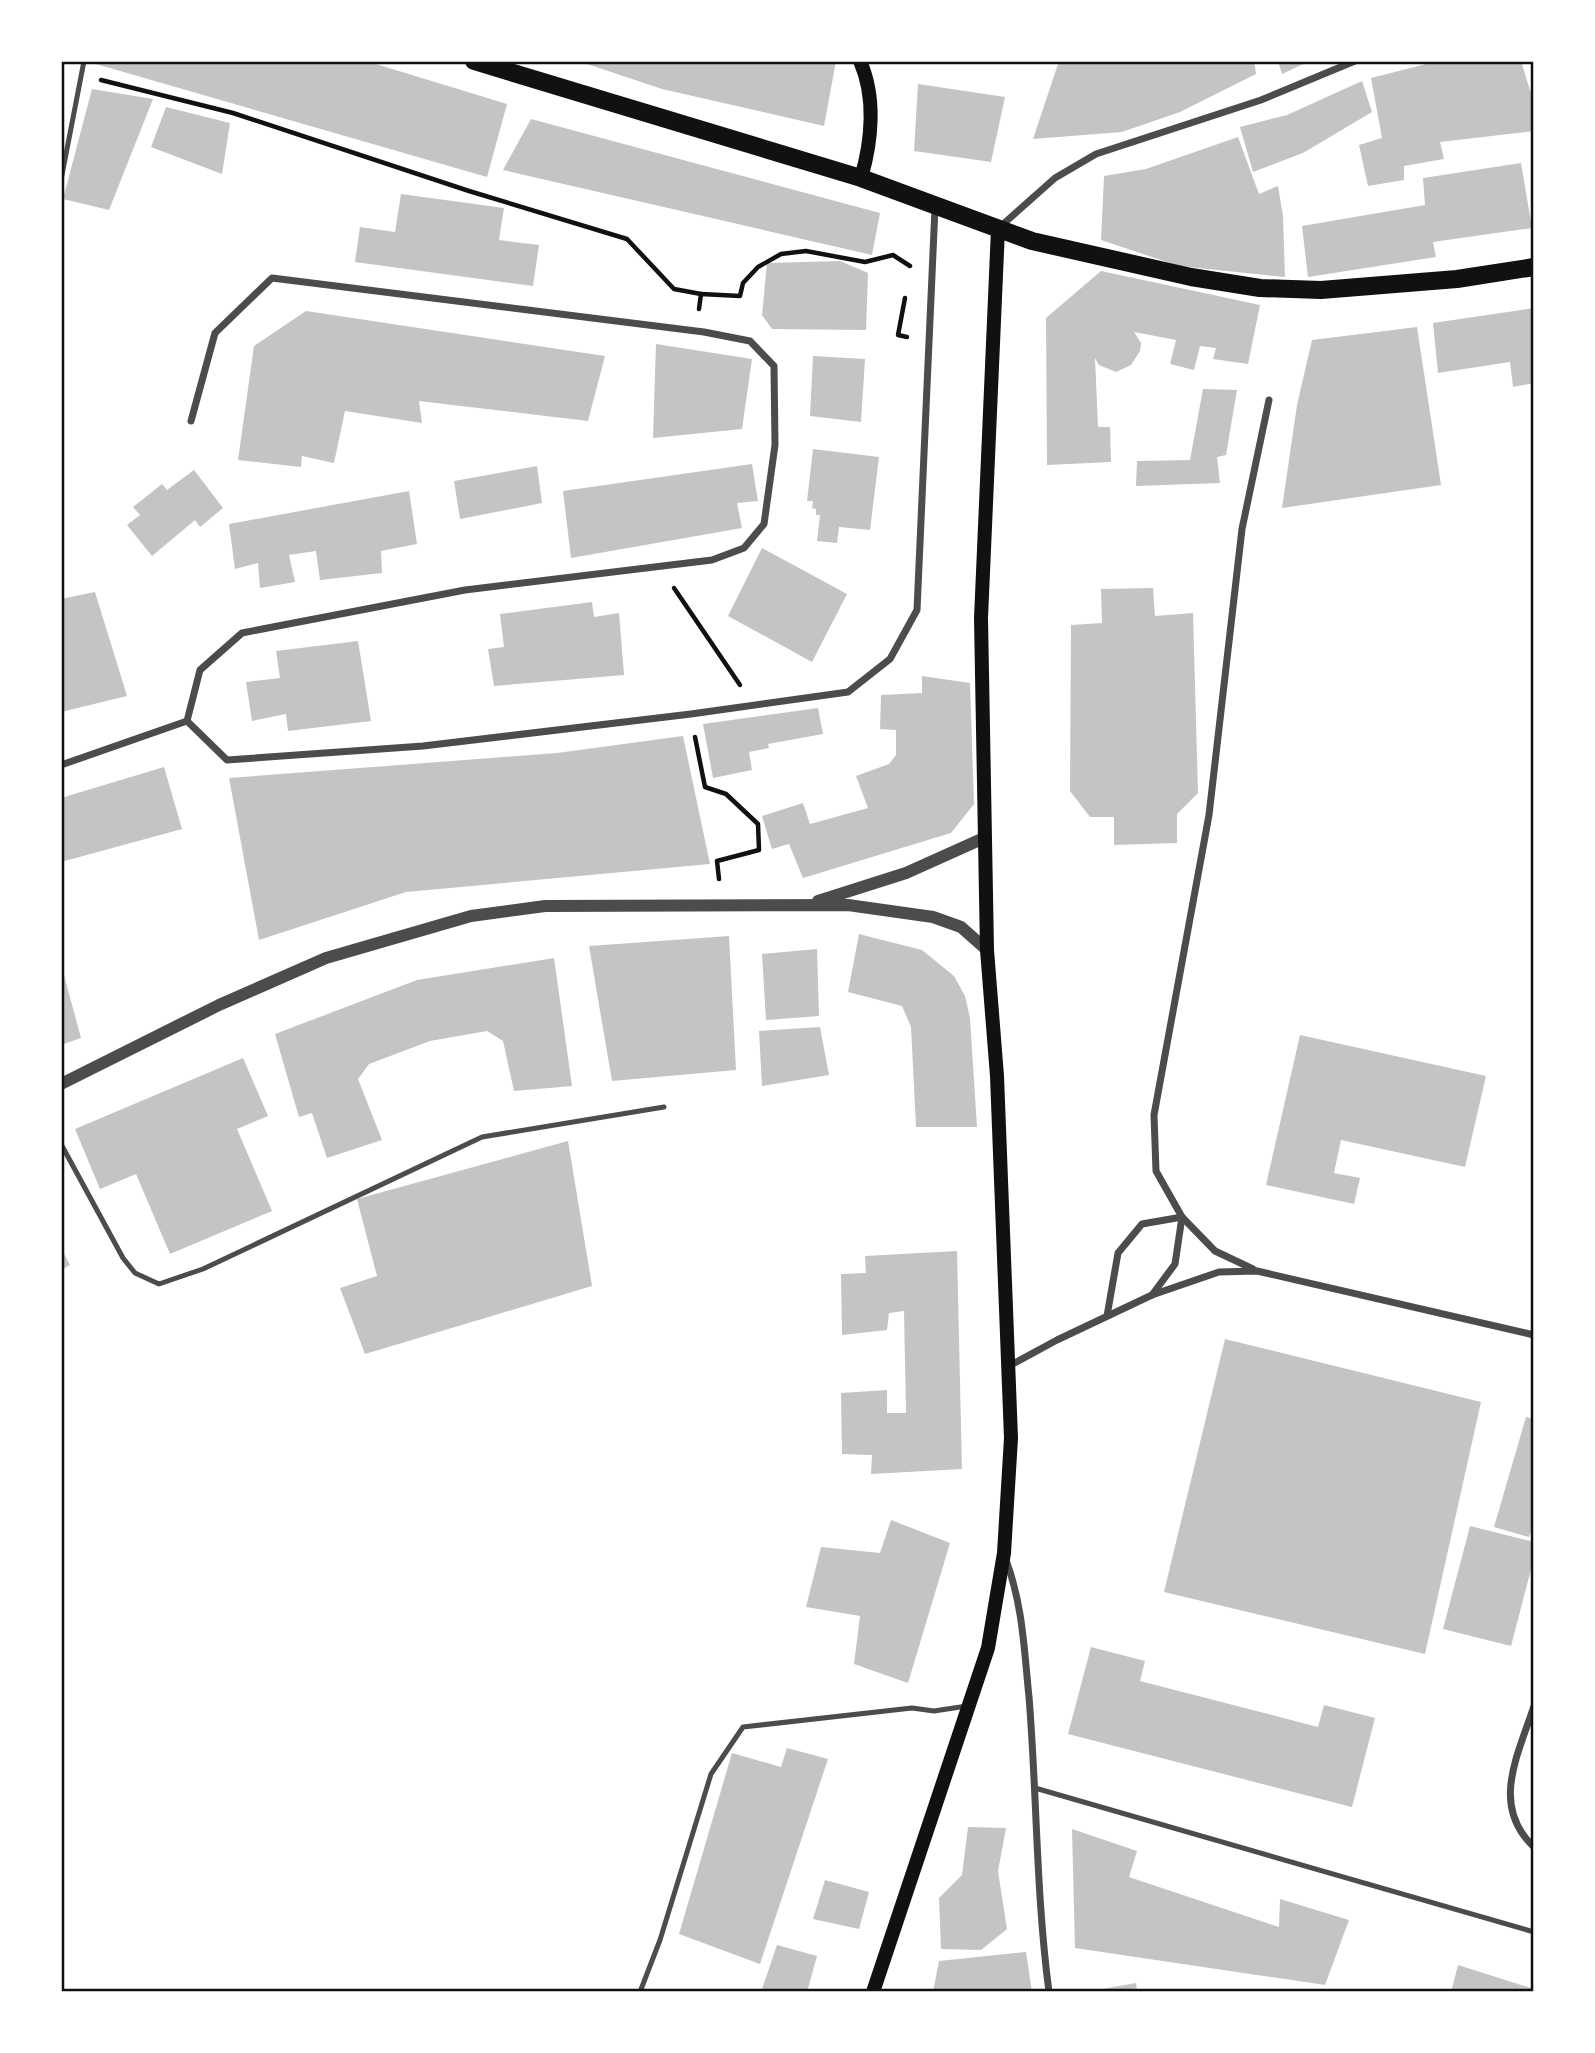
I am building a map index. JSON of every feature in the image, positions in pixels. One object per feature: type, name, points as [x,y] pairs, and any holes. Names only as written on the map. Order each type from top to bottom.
[{"type":"main road","points":[[474,61],[688,129],[861,178],[1032,241],[1164,271],[1260,288],[1321,290],[1457,279],[1534,267]]},
{"type":"main road","points":[[860,61],[866,76],[870,130],[861,178]]},
{"type":"main road","points":[[873,1992],[988,1648],[1004,1553],[1011,1438],[997,1076],[987,950],[981,618],[998,229]]},
{"type":"street","points":[[998,229],[1055,178],[1096,154],[1261,100],[1355,61]]},
{"type":"street","points":[[187,721],[227,760],[423,746],[848,692],[890,659],[917,610],[935,205]]},
{"type":"street","points":[[187,721],[200,670],[242,633],[465,590],[712,560],[744,548],[764,524],[775,445],[774,366],[750,341],[696,331],[272,278],[215,333],[191,421]]},
{"type":"street","points":[[1269,400],[1242,529],[1209,815],[1154,1115],[1156,1171],[1182,1217],[1215,1251],[1257,1271],[1534,1335]]},
{"type":"street","points":[[61,765],[187,721]]},
{"type":"street","points":[[805,906],[906,873],[985,838]]},
{"type":"street","points":[[61,1084],[219,1005],[326,958],[471,916],[545,906],[880,907],[933,917],[961,927],[987,950]]},
{"type":"street","points":[[1152,1295],[1175,1264],[1182,1217]]},
{"type":"street","points":[[1107,1316],[1118,1253],[1142,1224],[1182,1217]]},
{"type":"street","points":[[1008,1367],[1152,1295],[1219,1272],[1257,1271]]},
{"type":"street","points":[[1004,1553],[1020,1597],[1035,1788],[1041,1933],[1049,1992]]},
{"type":"street","points":[[1534,1706],[1512,1771],[1509,1802],[1519,1833],[1534,1847]]},
{"type":"lane","points":[[61,180],[83,61]]},
{"type":"lane","points":[[61,1144],[123,1258],[135,1273],[159,1283],[203,1269],[482,1137],[664,1107]]},
{"type":"lane","points":[[640,1992],[660,1940],[711,1774],[743,1727],[912,1709],[934,1711],[969,1706]]},
{"type":"lane","points":[[1035,1788],[1534,1932]]},
{"type":"path","points":[[81,75],[233,113],[469,191],[627,239],[674,289],[701,294],[740,296],[743,283],[758,267],[781,254],[806,251],[865,262],[892,255],[912,268]]},
{"type":"path","points":[[696,331],[701,294]]},
{"type":"path","points":[[906,295],[898,335],[929,342]]},
{"type":"path","points":[[660,567],[754,705]]},
{"type":"path","points":[[691,714],[705,787],[726,794],[758,824],[759,850],[717,861],[718,879],[730,879]]},
{"type":"building","points":[[366,61],[507,104],[487,177],[89,62]]},
{"type":"building","points":[[578,61],[836,61],[824,126],[662,89]]},
{"type":"building","points":[[1059,61],[1254,61],[1256,74],[1180,112],[1122,132],[1033,139]]},
{"type":"building","points":[[1278,61],[1310,61],[1282,74]]},
{"type":"building","points":[[1438,61],[1521,61],[1534,103],[1534,131],[1440,142],[1444,159],[1404,166],[1404,180],[1368,186],[1359,145],[1382,138],[1371,78]]},
{"type":"building","points":[[1362,81],[1372,112],[1303,153],[1253,172],[1240,127],[1287,115]]},
{"type":"building","points":[[918,84],[1005,97],[991,162],[914,151]]},
{"type":"building","points":[[92,89],[153,99],[109,210],[63,199]]},
{"type":"building","points":[[166,107],[230,123],[222,174],[151,147]]},
{"type":"building","points":[[531,119],[880,213],[872,255],[503,170]]},
{"type":"building","points":[[1238,137],[1259,194],[1278,186],[1283,216],[1285,277],[1179,266],[1101,240],[1104,176],[1146,169]]},
{"type":"building","points":[[1521,163],[1532,228],[1433,242],[1436,257],[1308,277],[1302,226],[1425,205],[1423,178]]},
{"type":"building","points":[[401,194],[504,208],[499,240],[539,245],[533,286],[355,262],[360,227],[395,232]]},
{"type":"building","points":[[840,261],[868,273],[866,330],[772,329],[762,315],[767,263]]},
{"type":"building","points":[[1101,271],[1260,305],[1248,364],[1213,359],[1216,348],[1200,346],[1194,370],[1170,364],[1176,340],[1134,332],[1141,343],[1140,351],[1131,365],[1116,372],[1099,365],[1095,358],[1098,427],[1110,427],[1111,462],[1047,465],[1046,318]]},
{"type":"building","points":[[1534,308],[1534,383],[1513,387],[1510,362],[1438,373],[1433,323]]},
{"type":"building","points":[[306,311],[605,356],[588,421],[419,401],[422,423],[345,411],[334,463],[302,456],[301,467],[238,460],[254,346]]},
{"type":"building","points":[[1417,327],[1441,485],[1282,508],[1297,405],[1312,340]]},
{"type":"building","points":[[656,344],[752,359],[742,429],[653,438]]},
{"type":"building","points":[[813,356],[865,359],[861,422],[810,416]]},
{"type":"building","points":[[1203,389],[1237,390],[1226,455],[1217,457],[1220,483],[1136,486],[1137,461],[1190,460]]},
{"type":"building","points":[[813,449],[879,457],[870,530],[839,527],[837,543],[817,541],[820,515],[816,515],[816,509],[812,508],[813,501],[807,501]]},
{"type":"building","points":[[752,464],[758,501],[737,503],[742,528],[571,558],[563,491]]},
{"type":"building","points":[[537,466],[542,503],[460,519],[454,481]]},
{"type":"building","points":[[194,470],[223,508],[200,527],[195,520],[152,556],[127,525],[140,515],[133,507],[162,484],[167,490]]},
{"type":"building","points":[[409,491],[417,544],[381,551],[382,573],[320,580],[316,551],[289,555],[295,582],[260,588],[258,563],[235,569],[229,524]]},
{"type":"building","points":[[762,548],[847,594],[812,662],[728,616]]},
{"type":"building","points":[[1153,588],[1155,616],[1193,613],[1198,793],[1177,814],[1177,843],[1114,845],[1114,817],[1090,817],[1070,791],[1071,625],[1102,623],[1101,589]]},
{"type":"building","points":[[95,592],[127,696],[61,712],[61,599]]},
{"type":"building","points":[[592,602],[594,617],[619,613],[624,675],[494,686],[488,649],[504,647],[500,614]]},
{"type":"building","points":[[358,641],[371,721],[288,731],[286,714],[252,721],[246,682],[280,678],[276,651]]},
{"type":"building","points":[[922,676],[970,683],[974,804],[951,833],[803,878],[789,844],[772,849],[762,816],[803,803],[810,824],[868,808],[856,776],[889,764],[896,755],[896,730],[880,729],[881,695],[922,693]]},
{"type":"building","points":[[818,708],[823,734],[768,744],[769,748],[749,752],[752,770],[713,778],[703,724]]},
{"type":"building","points":[[683,736],[710,864],[406,892],[259,940],[229,778],[557,753]]},
{"type":"building","points":[[164,767],[182,829],[61,862],[61,798]]},
{"type":"building","points":[[859,934],[922,950],[954,976],[965,996],[970,1018],[977,1127],[916,1127],[911,1027],[902,1006],[848,992]]},
{"type":"building","points":[[729,936],[736,1070],[612,1081],[589,946]]},
{"type":"building","points":[[817,949],[819,1016],[766,1020],[762,954]]},
{"type":"building","points":[[554,958],[572,1086],[514,1091],[503,1041],[487,1031],[430,1041],[369,1064],[358,1079],[382,1140],[327,1158],[312,1113],[299,1117],[275,1034],[417,980]]},
{"type":"building","points":[[61,964],[81,1038],[61,1045]]},
{"type":"building","points":[[820,1027],[829,1075],[762,1086],[759,1031]]},
{"type":"building","points":[[1300,1035],[1486,1076],[1465,1167],[1341,1140],[1334,1173],[1360,1178],[1354,1204],[1266,1185]]},
{"type":"building","points":[[243,1058],[268,1116],[237,1129],[272,1211],[170,1254],[136,1174],[100,1189],[75,1129]]},
{"type":"building","points":[[568,1141],[592,1286],[365,1354],[340,1288],[377,1276],[357,1199]]},
{"type":"building","points":[[61,1248],[70,1265],[61,1270]]},
{"type":"building","points":[[957,1251],[962,1469],[871,1474],[872,1455],[842,1454],[841,1393],[887,1390],[887,1413],[906,1413],[904,1311],[889,1313],[887,1330],[842,1335],[841,1274],[866,1273],[865,1256]]},
{"type":"building","points":[[1225,1339],[1481,1402],[1425,1654],[1164,1592]]},
{"type":"building","points":[[1526,1417],[1534,1419],[1534,1521],[1529,1537],[1494,1527]]},
{"type":"building","points":[[891,1520],[950,1543],[908,1683],[854,1664],[860,1616],[806,1607],[821,1547],[880,1553]]},
{"type":"building","points":[[1470,1526],[1534,1542],[1534,1558],[1511,1646],[1443,1629]]},
{"type":"building","points":[[1091,1647],[1145,1661],[1140,1681],[1318,1727],[1324,1705],[1375,1718],[1352,1807],[1068,1734]]},
{"type":"building","points":[[787,1748],[828,1759],[760,1964],[679,1934],[732,1753],[781,1767]]},
{"type":"building","points":[[968,1827],[1006,1828],[998,1871],[1007,1929],[981,1950],[941,1949],[939,1898],[962,1875]]},
{"type":"building","points":[[1072,1829],[1137,1851],[1129,1877],[1279,1927],[1280,1899],[1349,1920],[1325,1985],[1075,1948]]},
{"type":"building","points":[[825,1880],[869,1892],[859,1929],[813,1919]]},
{"type":"building","points":[[777,1945],[817,1956],[807,1992],[761,1992]]},
{"type":"building","points":[[1026,1952],[1032,1992],[933,1992],[939,1961]]},
{"type":"building","points":[[1458,1965],[1534,1989],[1534,1992],[1451,1992]]},
{"type":"building","points":[[1136,1983],[1137,1992],[1097,1992],[1097,1990]]}]
